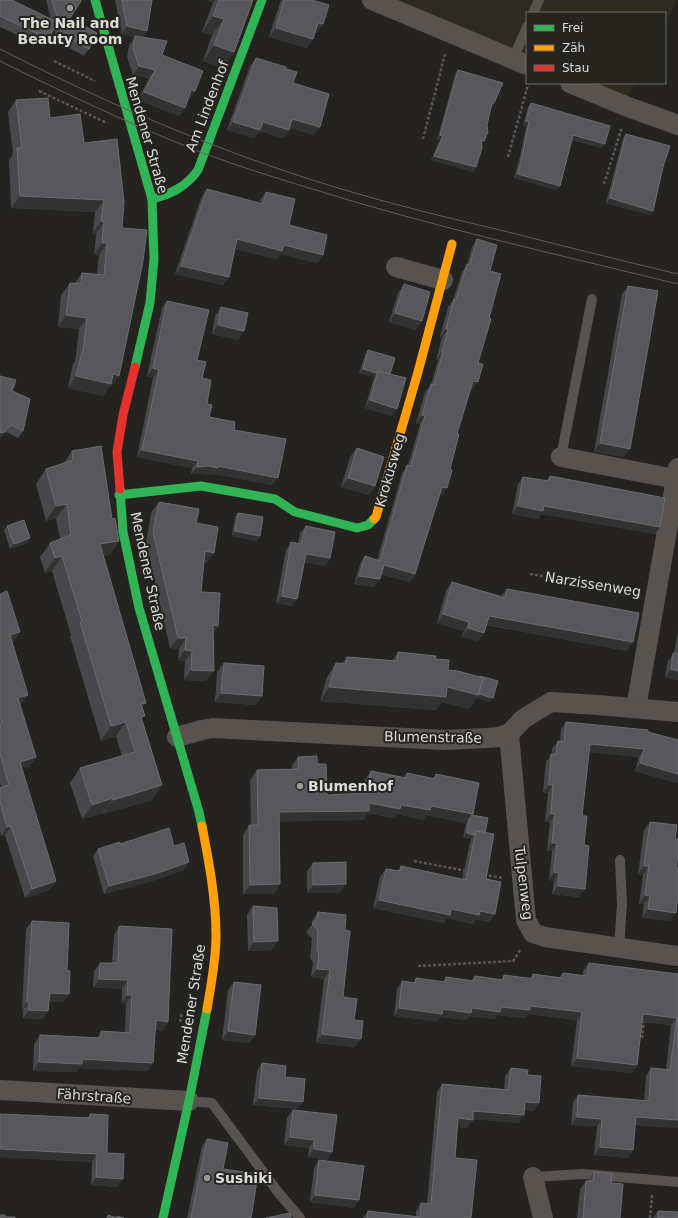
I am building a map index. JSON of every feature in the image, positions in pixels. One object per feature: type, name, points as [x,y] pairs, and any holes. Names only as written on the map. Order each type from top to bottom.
[{"type":"street","name":"Mendener Straße","points":[[95,0],[152,199],[154,259],[150,303],[123,415],[117,452],[119,495],[123,532],[139,608],[199,812],[209,861],[214,901],[216,936],[212,982],[189,1101],[163,1218]]},
{"type":"street","name":"Am Lindenhof","points":[[152,199],[170,194],[192,180],[198,170],[262,0]]},
{"type":"street","points":[[372,0],[520,62]]},
{"type":"street","points":[[572,84],[628,107],[678,125]]},
{"type":"street","name":"Krokusweg","points":[[119,495],[201,486],[275,499],[295,512],[357,528],[368,525],[376,517],[418,372],[452,244]]},
{"type":"street","points":[[396,267],[443,280]]},
{"type":"street","name":"Narzissenweg","points":[[561,457],[677,474],[636,708]]},
{"type":"street","points":[[509,734],[523,719],[551,702],[678,712]]},
{"type":"street","name":"Blumenstraße","points":[[177,737],[213,728],[444,740],[487,738],[509,734]]},
{"type":"street","name":"Tulpenweg","points":[[509,734],[526,920],[533,932],[545,937],[678,956]]},
{"type":"street","name":"Fährstraße","points":[[0,1090],[189,1101]]},
{"type":"street","points":[[533,1177],[542,1218]]},
{"type":"lane","points":[[533,12],[539,0]]},
{"type":"lane","points":[[520,62],[526,32]]},
{"type":"lane","points":[[561,457],[592,299]]},
{"type":"lane","points":[[619,948],[622,904],[620,860]]},
{"type":"lane","points":[[189,1101],[212,1103],[278,1192],[300,1218]]},
{"type":"lane","points":[[533,1177],[583,1174],[678,1182]]},
{"type":"path","points":[[423,139],[450,32]]},
{"type":"path","points":[[54,61],[85,76]]},
{"type":"path","points":[[508,157],[529,84]]},
{"type":"path","points":[[38,91],[108,123]]},
{"type":"path","points":[[604,184],[628,107]]},
{"type":"path","name":"Narzissenweg","points":[[530,574],[656,594]]},
{"type":"path","points":[[414,861],[468,872]]},
{"type":"path","points":[[484,875],[523,882]]},
{"type":"path","points":[[418,966],[513,960],[533,932]]},
{"type":"path","points":[[179,1028],[184,1008]]},
{"type":"path","points":[[642,1038],[644,1014]]},
{"type":"path","points":[[650,1218],[653,1180]]},
{"type":"shaded area","points":[[395,0],[677,0],[666,22],[666,12],[526,12],[526,55]]},
{"type":"shaded area","points":[[594,84],[635,84],[628,98]]},
{"type":"building","points":[[0,0],[12,0],[57,22],[49,39],[0,16]]},
{"type":"building","points":[[52,0],[81,0],[70,18],[97,33],[89,49],[62,34]]},
{"type":"building","points":[[122,0],[152,0],[147,31],[127,26]]},
{"type":"building","points":[[219,0],[253,0],[234,52],[214,45],[224,19],[213,16]]},
{"type":"building","points":[[284,0],[312,0],[329,5],[323,24],[318,23],[313,39],[276,28]]},
{"type":"building","points":[[135,36],[167,41],[162,55],[203,71],[195,91],[191,90],[185,108],[144,92],[155,70],[139,66],[133,48]]},
{"type":"building","points":[[256,58],[297,72],[293,83],[329,94],[320,127],[292,119],[289,130],[263,122],[260,130],[233,122]]},
{"type":"building","points":[[458,70],[503,83],[494,103],[492,103],[487,125],[488,132],[484,141],[481,140],[482,148],[476,167],[434,156],[443,136],[440,135]]},
{"type":"building","points":[[48,98],[50,118],[80,114],[84,143],[117,139],[124,202],[122,228],[147,230],[143,261],[119,376],[113,374],[111,384],[76,376],[83,352],[87,318],[66,315],[70,283],[81,284],[82,273],[104,275],[107,243],[102,243],[104,222],[101,221],[104,200],[20,196],[17,148],[22,148],[16,100]]},
{"type":"building","points":[[531,103],[610,126],[605,144],[573,135],[560,186],[518,174],[529,122],[526,121]]},
{"type":"building","points":[[626,134],[670,146],[663,167],[653,211],[610,198]]},
{"type":"building","points":[[207,189],[263,204],[266,192],[295,199],[289,225],[327,235],[323,255],[284,245],[282,251],[237,239],[229,277],[181,266]]},
{"type":"building","points":[[477,239],[497,245],[490,271],[501,274],[489,318],[491,319],[478,363],[483,364],[478,382],[473,381],[457,434],[459,434],[447,488],[442,487],[415,574],[384,565],[380,579],[359,576],[365,556],[380,561],[407,465],[411,466],[425,416],[422,415],[431,384],[434,385],[443,352],[448,330],[446,329],[454,299],[456,300],[467,264],[470,265]]},
{"type":"building","points":[[404,284],[430,292],[422,321],[395,313]]},
{"type":"building","points":[[628,286],[658,291],[630,449],[600,443]]},
{"type":"building","points":[[167,301],[209,310],[197,360],[206,362],[202,378],[211,380],[207,404],[212,405],[209,417],[235,422],[234,430],[286,439],[278,478],[218,466],[218,468],[208,466],[197,467],[198,461],[142,450],[159,370],[153,368]]},
{"type":"building","points":[[221,307],[248,313],[244,331],[218,325]]},
{"type":"building","points":[[368,350],[395,358],[390,374],[378,371],[377,373],[363,369]]},
{"type":"building","points":[[378,371],[406,378],[397,409],[370,400]]},
{"type":"building","points":[[0,376],[16,380],[12,391],[30,399],[23,431],[11,425],[5,432],[0,433]]},
{"type":"building","points":[[101,446],[112,519],[115,518],[119,541],[100,544],[146,703],[141,704],[145,716],[141,717],[162,785],[92,805],[80,768],[135,752],[126,722],[111,726],[80,622],[82,621],[62,556],[55,558],[50,543],[71,535],[67,504],[56,506],[46,469],[73,460],[72,451]]},
{"type":"building","points":[[357,448],[384,457],[375,486],[348,478]]},
{"type":"building","points":[[550,476],[665,498],[660,527],[544,506],[543,511],[518,506],[523,477],[549,481]]},
{"type":"building","points":[[159,502],[199,509],[196,523],[218,527],[214,553],[205,551],[201,592],[220,593],[218,626],[213,625],[214,671],[191,670],[192,651],[185,650],[186,638],[178,638],[153,532]]},
{"type":"building","points":[[238,513],[263,517],[260,536],[235,531]]},
{"type":"building","points":[[24,520],[30,538],[14,544],[7,526]]},
{"type":"building","points":[[306,526],[335,532],[330,558],[306,554],[297,599],[282,596],[291,542],[301,544]]},
{"type":"building","points":[[452,582],[505,598],[507,589],[639,613],[633,642],[489,616],[484,633],[468,628],[469,622],[443,614]]},
{"type":"building","points":[[7,591],[20,632],[10,635],[28,695],[18,698],[36,757],[20,762],[56,881],[32,889],[11,826],[7,827],[0,802],[0,788],[9,785],[0,754],[0,723],[2,722],[0,716],[0,594]]},
{"type":"building","points":[[398,652],[436,656],[435,659],[449,660],[448,670],[458,671],[483,678],[478,695],[447,687],[446,697],[329,687],[336,663],[346,664],[347,657],[397,661]]},
{"type":"building","points":[[673,653],[678,654],[678,671],[671,669]]},
{"type":"building","points":[[224,663],[264,666],[262,696],[221,693]]},
{"type":"building","points":[[479,677],[498,681],[493,698],[479,694],[483,678]]},
{"type":"building","points":[[566,722],[648,730],[648,732],[678,740],[678,774],[640,763],[644,749],[590,744],[582,816],[587,816],[584,845],[589,846],[585,889],[558,886],[559,873],[554,872],[557,843],[552,843],[555,814],[551,814],[553,785],[549,785],[551,754],[556,755],[558,741],[564,742]]},
{"type":"building","points":[[317,756],[317,764],[326,764],[327,795],[366,793],[371,771],[406,778],[407,773],[435,779],[436,774],[479,783],[473,814],[431,806],[430,810],[401,805],[400,809],[369,803],[369,811],[279,812],[280,884],[250,885],[249,825],[258,825],[257,770],[299,769],[298,757]]},
{"type":"building","points":[[472,815],[488,818],[485,833],[476,831],[474,835],[467,833],[469,819]]},
{"type":"building","points":[[650,822],[677,825],[675,839],[678,839],[676,868],[678,868],[678,894],[676,913],[648,909],[650,896],[645,895],[649,866],[644,866]]},
{"type":"building","points":[[169,828],[174,846],[184,843],[189,862],[158,873],[109,886],[98,849],[120,842],[120,844]]},
{"type":"building","points":[[476,831],[494,834],[486,879],[501,882],[495,914],[480,911],[479,915],[451,909],[450,915],[379,900],[386,869],[400,871],[401,866],[466,880]]},
{"type":"building","points":[[346,862],[346,884],[313,885],[313,863]]},
{"type":"building","points":[[253,906],[277,908],[278,941],[254,942]]},
{"type":"building","points":[[318,912],[346,915],[345,930],[350,931],[343,997],[357,999],[354,1020],[363,1021],[361,1039],[322,1034],[330,970],[317,969],[319,953],[317,950],[318,930],[312,924],[317,919]]},
{"type":"building","points":[[32,921],[69,923],[67,971],[70,971],[69,994],[50,993],[48,1011],[29,1010],[29,1002],[27,1002]]},
{"type":"building","points":[[119,926],[172,929],[168,1022],[156,1020],[153,1063],[82,1059],[82,1064],[39,1062],[40,1035],[101,1038],[101,1031],[130,1033],[132,995],[127,995],[128,980],[99,979],[100,963],[118,963]]},
{"type":"building","points":[[589,963],[678,974],[678,1120],[636,1117],[633,1150],[600,1147],[602,1119],[577,1117],[578,1095],[649,1101],[651,1068],[670,1070],[677,1018],[643,1014],[637,1065],[577,1058],[582,1012],[530,1006],[530,1010],[501,1007],[500,1012],[472,1008],[471,1013],[443,1009],[442,1014],[399,1008],[402,981],[415,983],[416,978],[445,982],[446,977],[474,981],[475,976],[503,980],[504,975],[533,979],[533,974],[562,978],[563,973],[587,976]]},
{"type":"building","points":[[234,982],[261,985],[255,1035],[228,1031]]},
{"type":"building","points":[[262,1063],[286,1066],[285,1077],[305,1079],[303,1102],[259,1098]]},
{"type":"building","points":[[511,1068],[528,1070],[527,1075],[541,1076],[539,1103],[525,1102],[524,1115],[473,1111],[473,1120],[458,1118],[455,1158],[477,1160],[471,1218],[367,1218],[368,1211],[420,1217],[421,1203],[431,1204],[442,1084],[508,1090]]},
{"type":"building","points":[[293,1110],[337,1115],[332,1152],[314,1149],[314,1140],[290,1137]]},
{"type":"building","points":[[0,1114],[90,1118],[90,1114],[108,1115],[107,1153],[124,1154],[123,1179],[96,1177],[97,1154],[0,1149]]},
{"type":"building","points":[[207,1139],[228,1143],[223,1169],[258,1174],[251,1218],[191,1218]]},
{"type":"building","points":[[319,1160],[364,1166],[359,1200],[315,1195]]},
{"type":"building","points":[[594,1172],[612,1174],[611,1183],[623,1184],[620,1218],[583,1218],[586,1181],[593,1181]]},
{"type":"building","points":[[658,1211],[678,1212],[678,1218],[658,1218]]},
{"type":"building","points":[[290,1213],[291,1218],[266,1218]]},
{"type":"building","points":[[0,1215],[5,1215],[5,1217],[15,1217],[15,1218],[0,1218]]},
{"type":"building","points":[[108,1215],[117,1218],[107,1218]]},
{"type":"tram line","points":[[0,49],[105,100],[140,115],[212,145],[285,171],[391,203],[678,274]]},
{"type":"tram line","points":[[0,61],[151,132],[203,153],[256,171],[400,215],[678,284]]},
{"type":"traffic: fast","points":[[95,0],[152,199],[154,259],[150,303],[135,367]]},
{"type":"traffic: fast","points":[[152,199],[166,195],[178,189],[198,170],[262,0]]},
{"type":"traffic: fast","points":[[119,495],[201,486],[275,499],[295,512],[357,528],[368,525],[374,519]]},
{"type":"traffic: fast","points":[[120,489],[123,532],[139,608],[202,826]]},
{"type":"traffic: fast","points":[[163,1218],[189,1101],[207,1009]]},
{"type":"traffic: slow","points":[[374,519],[376,517],[418,372],[452,244]]},
{"type":"traffic: slow","points":[[202,826],[212,881],[216,922],[215,954],[207,1009]]},
{"type":"traffic: jam","points":[[120,489],[117,452],[123,415],[135,367]]},
{"type":"place","name":"The Nail and Beauty Room","points":[[70,8]]},
{"type":"place","name":"Blumenhof","points":[[300,786]]},
{"type":"place","name":"Sushiki","points":[[207,1178]]}]
